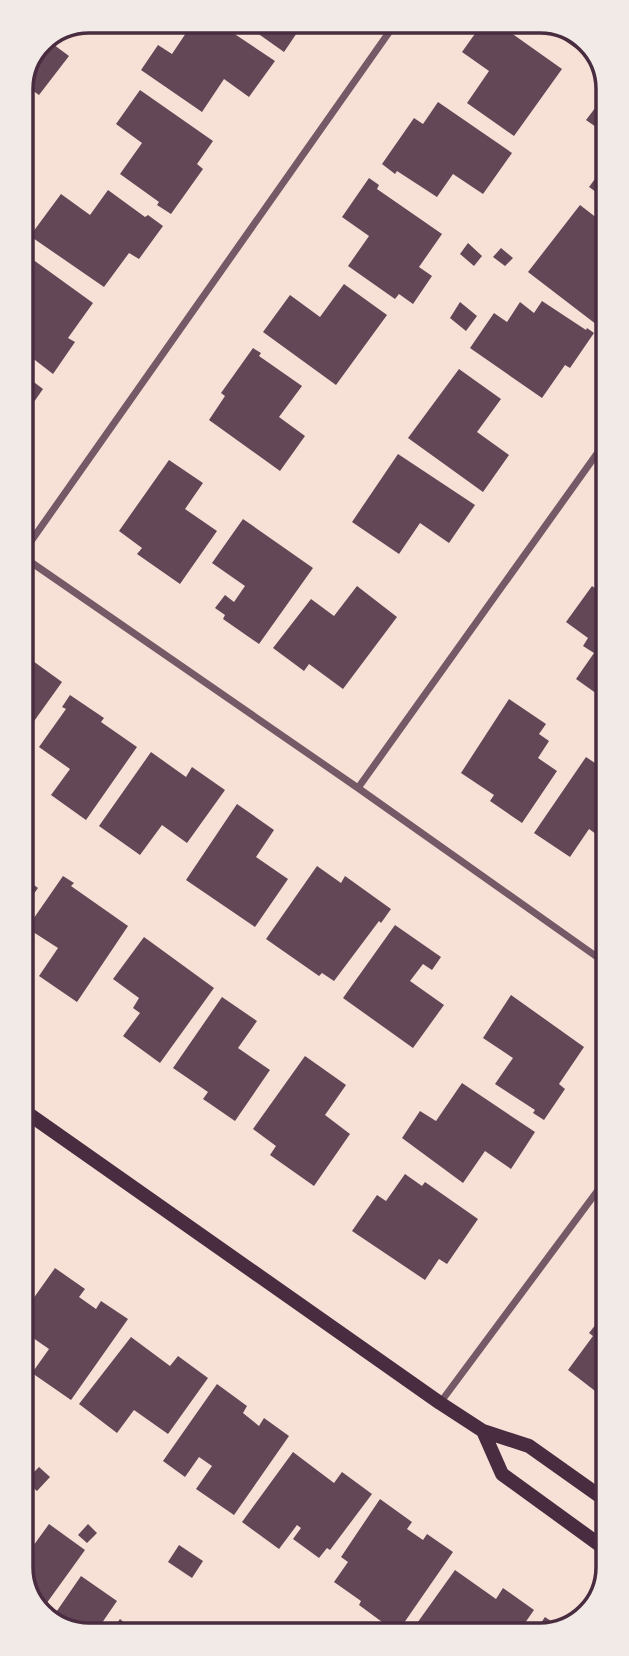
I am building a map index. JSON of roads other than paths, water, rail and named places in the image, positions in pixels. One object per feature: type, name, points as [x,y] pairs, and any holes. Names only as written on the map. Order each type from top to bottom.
[{"type":"main road","points":[[33,1117],[483,1431],[529,1446],[596,1493]]},
{"type":"main road","points":[[483,1431],[502,1474],[596,1542]]},
{"type":"street","points":[[33,539],[388,33]]},
{"type":"street","points":[[358,788],[596,455]]},
{"type":"street","points":[[33,563],[596,956]]},
{"type":"street","points":[[440,1402],[596,1193]]}]
